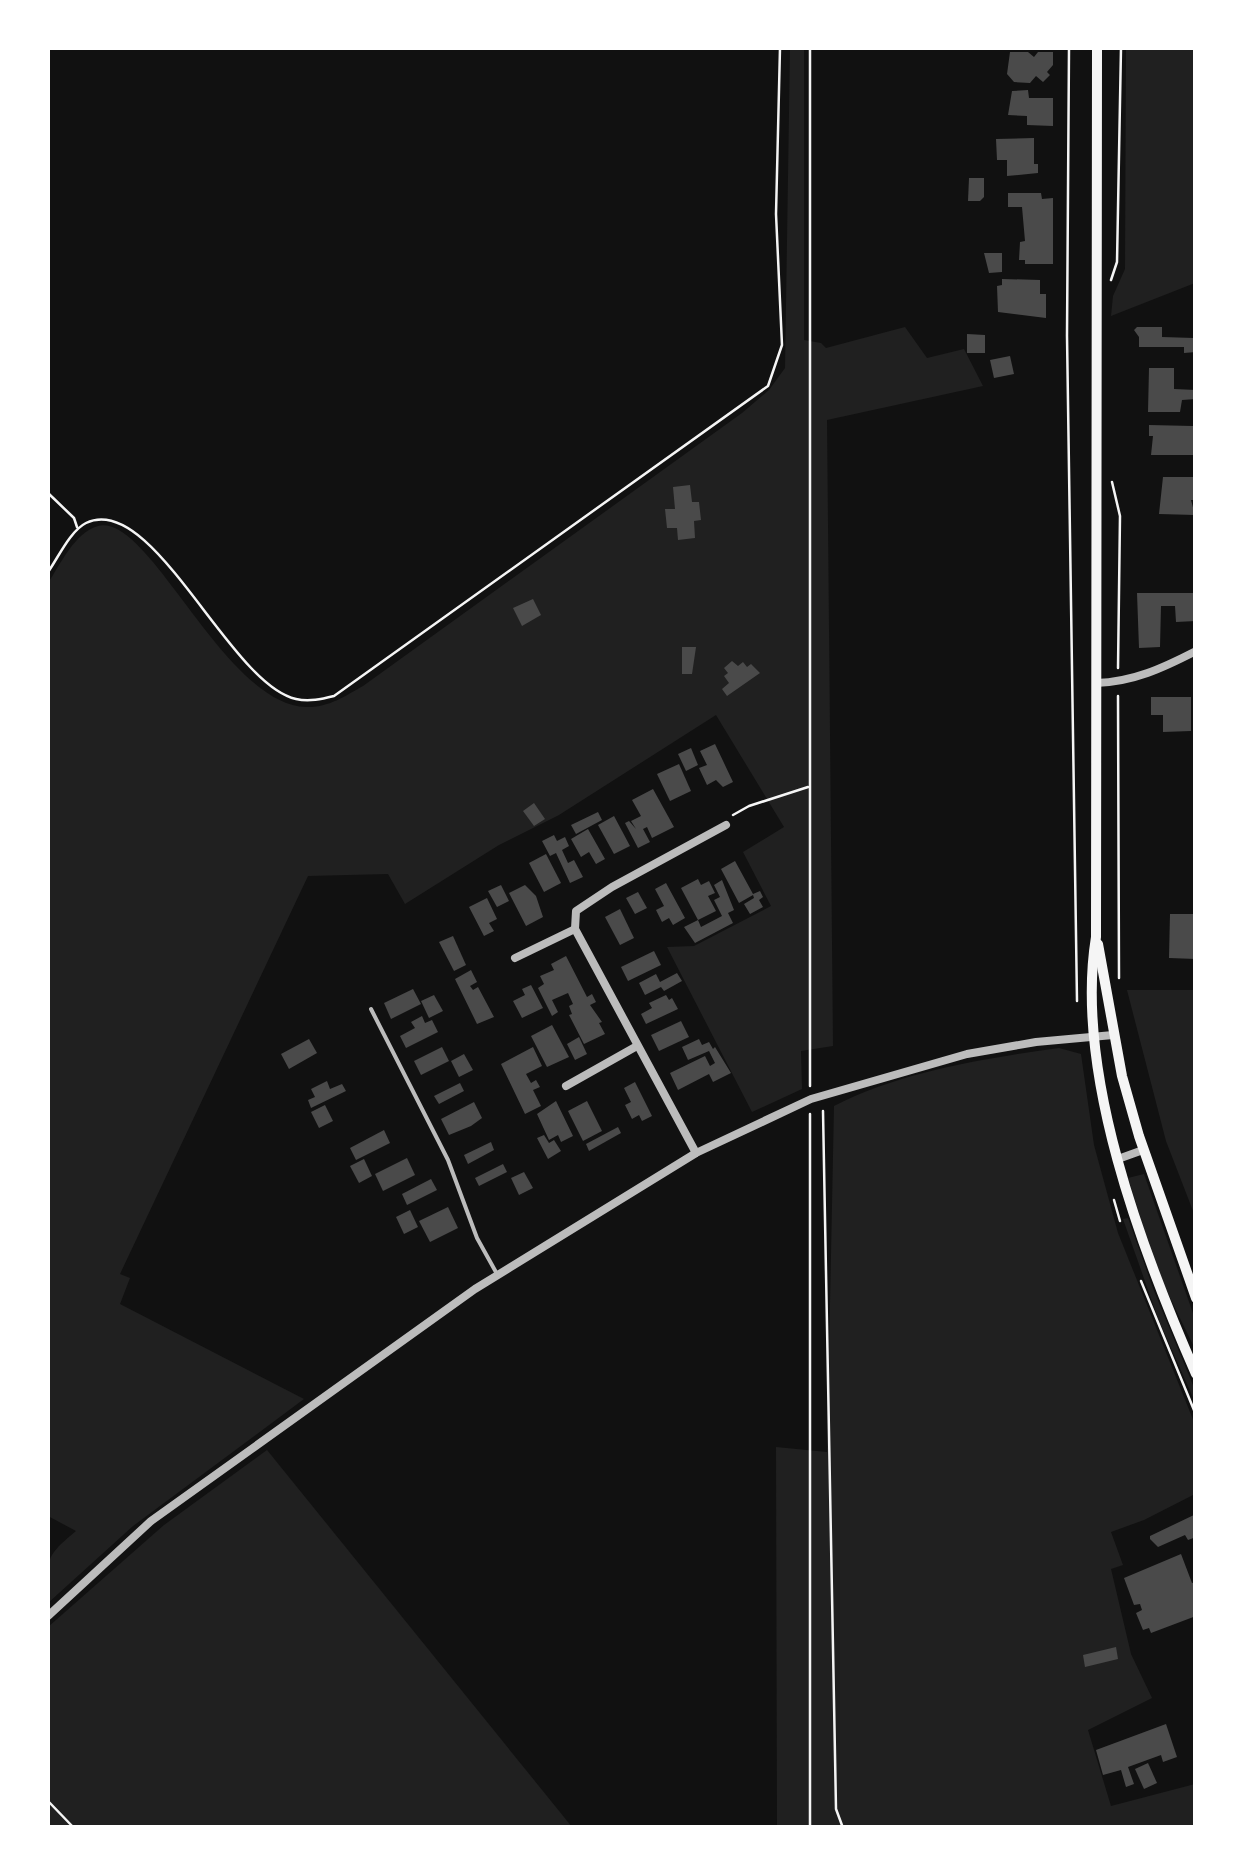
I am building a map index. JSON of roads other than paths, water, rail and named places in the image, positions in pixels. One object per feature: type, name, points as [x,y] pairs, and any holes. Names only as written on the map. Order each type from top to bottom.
[{"type":"main road","points":[[1097,48],[1096,938],[1092,967],[1095,1038],[1118,1158],[1148,1263],[1196,1374]]},
{"type":"main road","points":[[1096,938],[1113,1035],[1143,1150],[1196,1298]]},
{"type":"street","points":[[1096,683],[1146,675],[1196,651]]},
{"type":"street","points":[[696,1153],[575,929],[576,911],[726,825]]},
{"type":"street","points":[[514,958],[575,929]]},
{"type":"street","points":[[48,1616],[151,1522],[497,1274],[696,1153],[823,1094],[967,1054],[1113,1035]]},
{"type":"street","points":[[566,1086],[637,1046]]},
{"type":"street","points":[[1118,1158],[1143,1150]]},
{"type":"lane","points":[[371,1009],[448,1160],[477,1238],[497,1274]]}]
